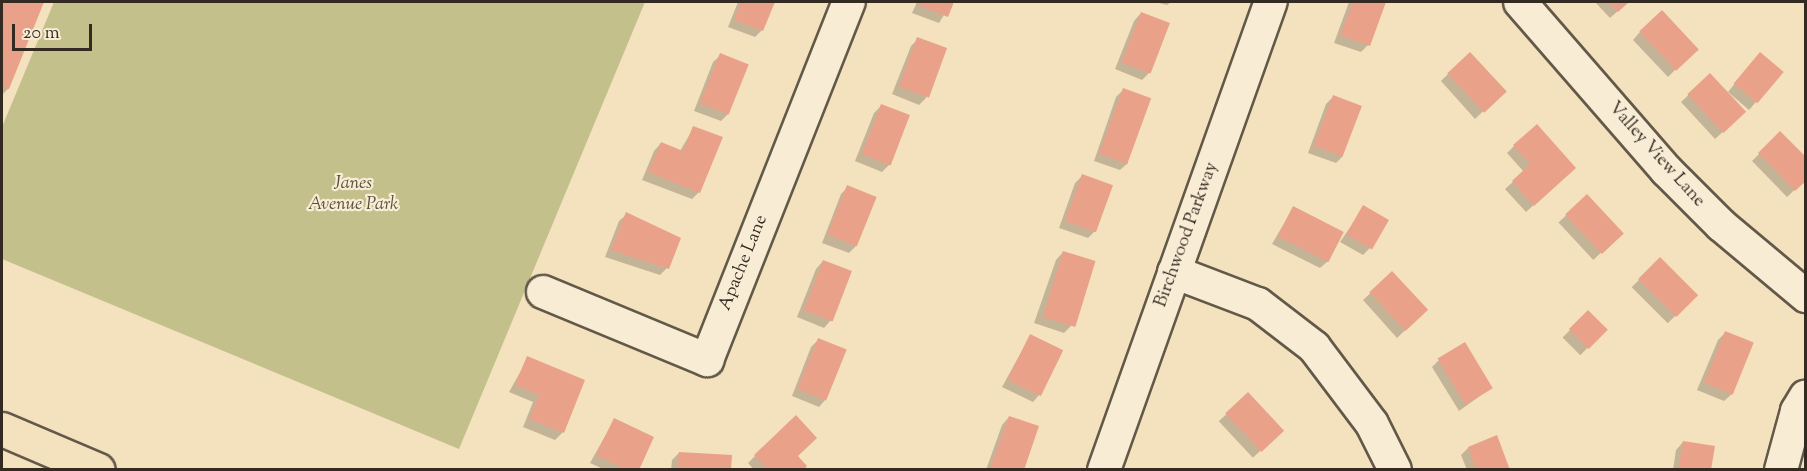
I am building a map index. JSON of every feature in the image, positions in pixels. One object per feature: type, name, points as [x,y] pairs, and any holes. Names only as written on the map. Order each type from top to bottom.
[{"type":"highway","points":[[2,429],[98,470]]},
{"type":"street","name":"Apache Lane","points":[[543,292],[707,360],[849,2]]},
{"type":"street","name":"Birchwood Parkway","points":[[1104,470],[1270,2]]},
{"type":"street","name":"Valley View Lane","points":[[1520,2],[1666,170],[1736,239],[1806,296]]},
{"type":"street","points":[[1174,272],[1258,304],[1314,347],[1372,424],[1395,470]]},
{"type":"street","points":[[1781,470],[1797,411],[1806,396]]},
{"type":"green space","name":"Janes Avenue Park","points":[[54,2],[645,2],[459,449],[2,259],[2,127]]},
{"type":"building","points":[[2,2],[44,2],[9,89],[2,87]]},
{"type":"building","points":[[741,2],[775,2],[763,31],[734,20]]},
{"type":"building","points":[[920,2],[954,2],[948,17],[918,5]]},
{"type":"building","points":[[1353,2],[1386,2],[1370,46],[1340,35]]},
{"type":"building","points":[[1608,2],[1629,2],[1618,12]]},
{"type":"building","points":[[1662,10],[1699,49],[1676,71],[1639,31]]},
{"type":"building","points":[[1141,12],[1170,23],[1151,74],[1122,62]]},
{"type":"building","points":[[917,37],[947,48],[929,98],[899,87]]},
{"type":"building","points":[[1470,52],[1507,91],[1484,113],[1447,73]]},
{"type":"building","points":[[1760,52],[1784,72],[1757,103],[1734,83]]},
{"type":"building","points":[[720,53],[749,65],[729,115],[700,103]]},
{"type":"building","points":[[1710,73],[1746,112],[1723,133],[1687,94]]},
{"type":"building","points":[[1123,88],[1151,98],[1127,164],[1099,154]]},
{"type":"building","points":[[1333,95],[1362,106],[1343,157],[1314,145]]},
{"type":"building","points":[[881,104],[910,115],[891,166],[862,154]]},
{"type":"building","points":[[1537,124],[1576,168],[1534,206],[1512,181],[1530,164],[1513,145]]},
{"type":"building","points":[[693,126],[723,137],[700,193],[648,172],[661,142],[683,151]]},
{"type":"building","points":[[1780,131],[1806,157],[1806,181],[1795,191],[1758,153]]},
{"type":"building","points":[[1082,174],[1113,185],[1096,232],[1065,221]]},
{"type":"building","points":[[847,185],[877,197],[857,246],[827,234]]},
{"type":"building","points":[[1587,194],[1624,233],[1602,254],[1565,214]]},
{"type":"building","points":[[1363,205],[1389,220],[1372,249],[1346,234]]},
{"type":"building","points":[[1293,206],[1344,232],[1328,262],[1278,236]]},
{"type":"building","points":[[626,212],[681,238],[669,269],[611,250]]},
{"type":"building","points":[[1063,251],[1096,261],[1075,327],[1043,317]]},
{"type":"building","points":[[1660,257],[1698,295],[1676,317],[1638,279]]},
{"type":"building","points":[[823,260],[852,271],[833,322],[804,310]]},
{"type":"building","points":[[1392,271],[1428,310],[1405,331],[1369,292]]},
{"type":"building","points":[[1588,310],[1608,330],[1589,349],[1569,329]]},
{"type":"building","points":[[1725,331],[1754,343],[1733,395],[1704,383]]},
{"type":"building","points":[[1030,334],[1063,350],[1041,396],[1008,380]]},
{"type":"building","points":[[818,338],[847,350],[826,401],[797,389]]},
{"type":"building","points":[[1465,342],[1493,388],[1465,405],[1438,358]]},
{"type":"building","points":[[527,356],[585,380],[564,433],[529,419],[539,395],[515,385]]},
{"type":"building","points":[[1248,392],[1284,431],[1261,452],[1225,413]]},
{"type":"building","points":[[796,415],[817,438],[798,456],[807,466],[804,470],[768,470],[754,455]]},
{"type":"building","points":[[1009,416],[1039,426],[1024,470],[993,470],[990,468]]},
{"type":"building","points":[[614,418],[654,437],[639,470],[627,470],[596,455]]},
{"type":"building","points":[[1497,435],[1510,470],[1476,470],[1468,447]]},
{"type":"building","points":[[1683,441],[1715,446],[1711,470],[1678,470]]},
{"type":"building","points":[[679,452],[732,455],[731,470],[677,470]]}]
